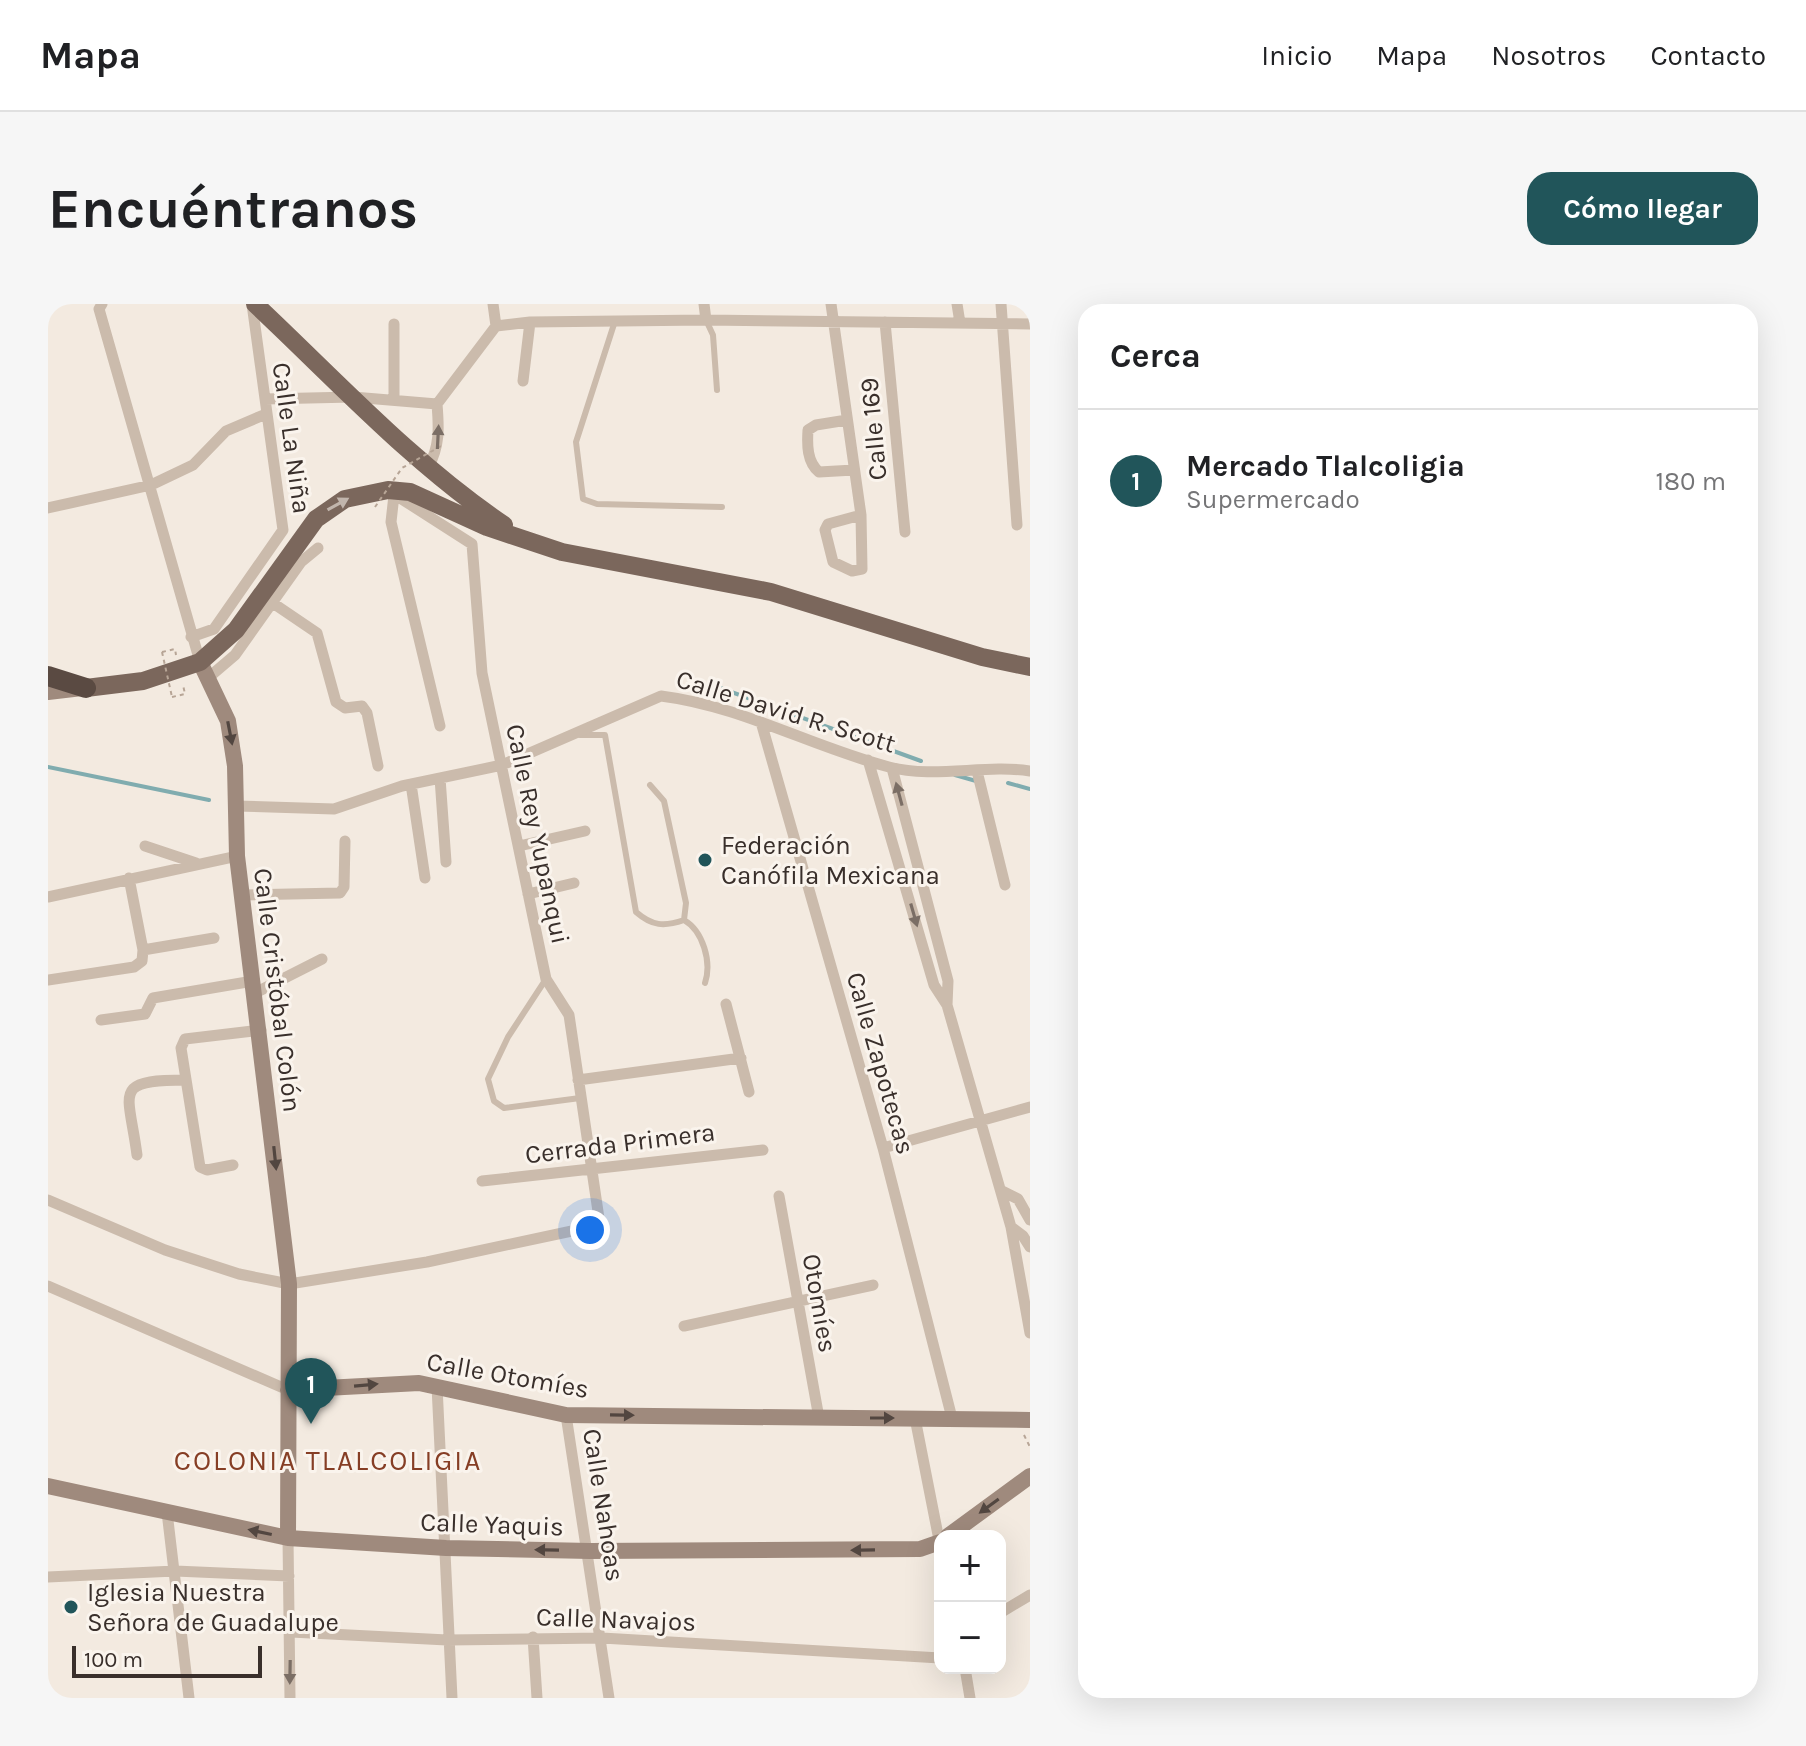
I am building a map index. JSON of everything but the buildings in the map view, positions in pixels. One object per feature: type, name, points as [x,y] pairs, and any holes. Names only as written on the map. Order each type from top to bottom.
[{"type":"highway","points":[[48,676],[86,688]]},
{"type":"main road","points":[[254,304],[428,468],[462,497],[519,536]]},
{"type":"main road","points":[[394,492],[428,468]]},
{"type":"main road","points":[[86,688],[143,681],[179,670],[204,670],[236,630],[268,600],[295,544],[331,506],[360,494],[394,492],[410,492],[487,527],[589,559],[771,592],[982,657],[1030,667]]},
{"type":"street","name":"Calle La Niña","points":[[191,637],[214,629],[283,530],[254,304]]},
{"type":"street","points":[[428,468],[437,452],[440,434],[437,404],[496,326],[493,304]]},
{"type":"street","points":[[704,304],[706,320]]},
{"type":"street","points":[[831,304],[861,515],[862,569],[852,571],[833,562],[825,530],[828,524],[861,515]]},
{"type":"street","points":[[957,304],[960,323]]},
{"type":"street","points":[[1001,304],[1017,525]]},
{"type":"street","name":"Calle Cristóbal Colón","points":[[100,306],[191,637],[228,721],[235,766],[237,856],[261,1030],[289,1284],[290,1698]]},
{"type":"street","points":[[496,326],[530,322],[706,320],[1030,324]]},
{"type":"street","points":[[523,381],[530,322]]},
{"type":"street","name":"Calle 169","points":[[885,322],[905,532]]},
{"type":"street","points":[[394,324],[394,400]]},
{"type":"street","points":[[265,399],[353,397],[437,404]]},
{"type":"street","points":[[48,508],[151,485],[193,465],[226,431],[266,414]]},
{"type":"street","points":[[847,420],[816,425],[808,430],[807,443],[812,466],[819,472],[854,470]]},
{"type":"street","points":[[394,492],[391,522],[440,726]]},
{"type":"street","name":"Calle Rey Yupanqui","points":[[289,1284],[427,1262],[600,1225],[569,1015],[546,979],[482,673],[472,544],[394,492]]},
{"type":"street","points":[[318,548],[301,562],[268,600],[317,633],[336,702],[345,708],[362,706],[367,713],[378,766]]},
{"type":"street","points":[[48,692],[86,688]]},
{"type":"street","name":"Calle David R. Scott","points":[[236,806],[334,809],[406,785],[502,765],[661,696],[685,699],[761,722],[892,768],[977,771],[1009,768],[1030,771]]},
{"type":"street","name":"Calle Zapotecas","points":[[761,722],[883,1148],[952,1418]]},
{"type":"street","points":[[868,760],[934,985],[947,1005],[1002,1191],[1030,1333]]},
{"type":"street","points":[[892,768],[948,981],[947,1005]]},
{"type":"street","points":[[977,771],[1005,885]]},
{"type":"street","points":[[440,778],[446,862]]},
{"type":"street","points":[[406,785],[425,878]]},
{"type":"street","points":[[890,832],[908,828]]},
{"type":"street","points":[[519,846],[585,831]]},
{"type":"street","points":[[242,895],[340,893],[344,887],[345,841]]},
{"type":"street","points":[[145,846],[197,863]]},
{"type":"street","points":[[48,897],[237,856]]},
{"type":"street","points":[[48,980],[134,967],[142,961],[143,950],[129,878]]},
{"type":"street","points":[[904,882],[921,878]]},
{"type":"street","points":[[528,894],[574,883]]},
{"type":"street","points":[[143,950],[214,938]]},
{"type":"street","points":[[922,944],[937,940]]},
{"type":"street","points":[[101,1020],[145,1014],[153,998],[254,987],[322,959]]},
{"type":"street","points":[[726,1004],[749,1092]]},
{"type":"street","points":[[233,1165],[207,1170],[200,1167],[181,1048],[185,1039],[261,1030]]},
{"type":"street","points":[[578,1080],[741,1058]]},
{"type":"street","points":[[137,1155],[129,1096],[134,1085],[143,1080],[185,1080]]},
{"type":"street","points":[[883,1148],[1030,1107]]},
{"type":"street","name":"Cerrada Primera","points":[[482,1181],[763,1150]]},
{"type":"street","points":[[1002,1191],[1018,1199],[1030,1220]]},
{"type":"street","name":"Otomíes","points":[[779,1196],[819,1418]]},
{"type":"street","points":[[48,1200],[165,1250],[239,1274],[289,1284]]},
{"type":"street","points":[[1011,1227],[1023,1236],[1030,1247]]},
{"type":"street","points":[[684,1326],[873,1285]]},
{"type":"street","name":"Calle Otomíes","points":[[48,1286],[288,1390],[398,1382],[437,1386],[566,1415],[1030,1420]]},
{"type":"street","points":[[437,1386],[452,1698]]},
{"type":"street","name":"Calle Nahoas","points":[[566,1415],[590,1551],[609,1698]]},
{"type":"street","points":[[915,1418],[937,1530]]},
{"type":"street","points":[[956,1530],[1030,1476]]},
{"type":"street","name":"Calle Yaquis","points":[[48,1486],[288,1538],[446,1548],[590,1551],[920,1549],[934,1545]]},
{"type":"street","points":[[167,1512],[189,1698]]},
{"type":"street","points":[[48,1577],[175,1571],[289,1576]]},
{"type":"street","points":[[1006,1609],[1030,1595]]},
{"type":"street","name":"Calle Navajos","points":[[291,1632],[447,1640],[602,1638],[934,1658]]},
{"type":"street","points":[[533,1637],[537,1698]]},
{"type":"street","points":[[966,1674],[970,1698]]},
{"type":"lane","points":[[706,320],[713,335],[717,390]]},
{"type":"lane","points":[[615,321],[576,442],[583,499],[597,504],[722,507]]},
{"type":"lane","points":[[570,735],[605,735],[636,912],[650,924],[670,925],[684,920],[696,927],[701,935],[708,974],[705,983]]},
{"type":"lane","points":[[650,785],[664,801],[683,888],[684,920]]},
{"type":"lane","points":[[546,979],[508,1037],[488,1079],[494,1101],[504,1108],[580,1098]]},
{"type":"path","points":[[375,507],[402,468],[441,446]]},
{"type":"path","points":[[162,652],[172,697],[185,694],[179,670]]},
{"type":"waterway","points":[[715,686],[921,761]]},
{"type":"waterway","points":[[48,767],[209,800]]},
{"type":"waterway","points":[[955,775],[976,781]]},
{"type":"waterway","points":[[1008,783],[1030,789]]},
{"type":"place","name":"Federación Canófila Mexicana","points":[[705,860]]},
{"type":"place","name":"Mercado Tlalcoligia","points":[[311,1424]]},
{"type":"place","name":"Iglesia Nuestra Señora de Guadalupe","points":[[71,1607]]},
{"type":"district","name":"COLONIA TLALCOLIGIA","points":[[328,1460]]}]
